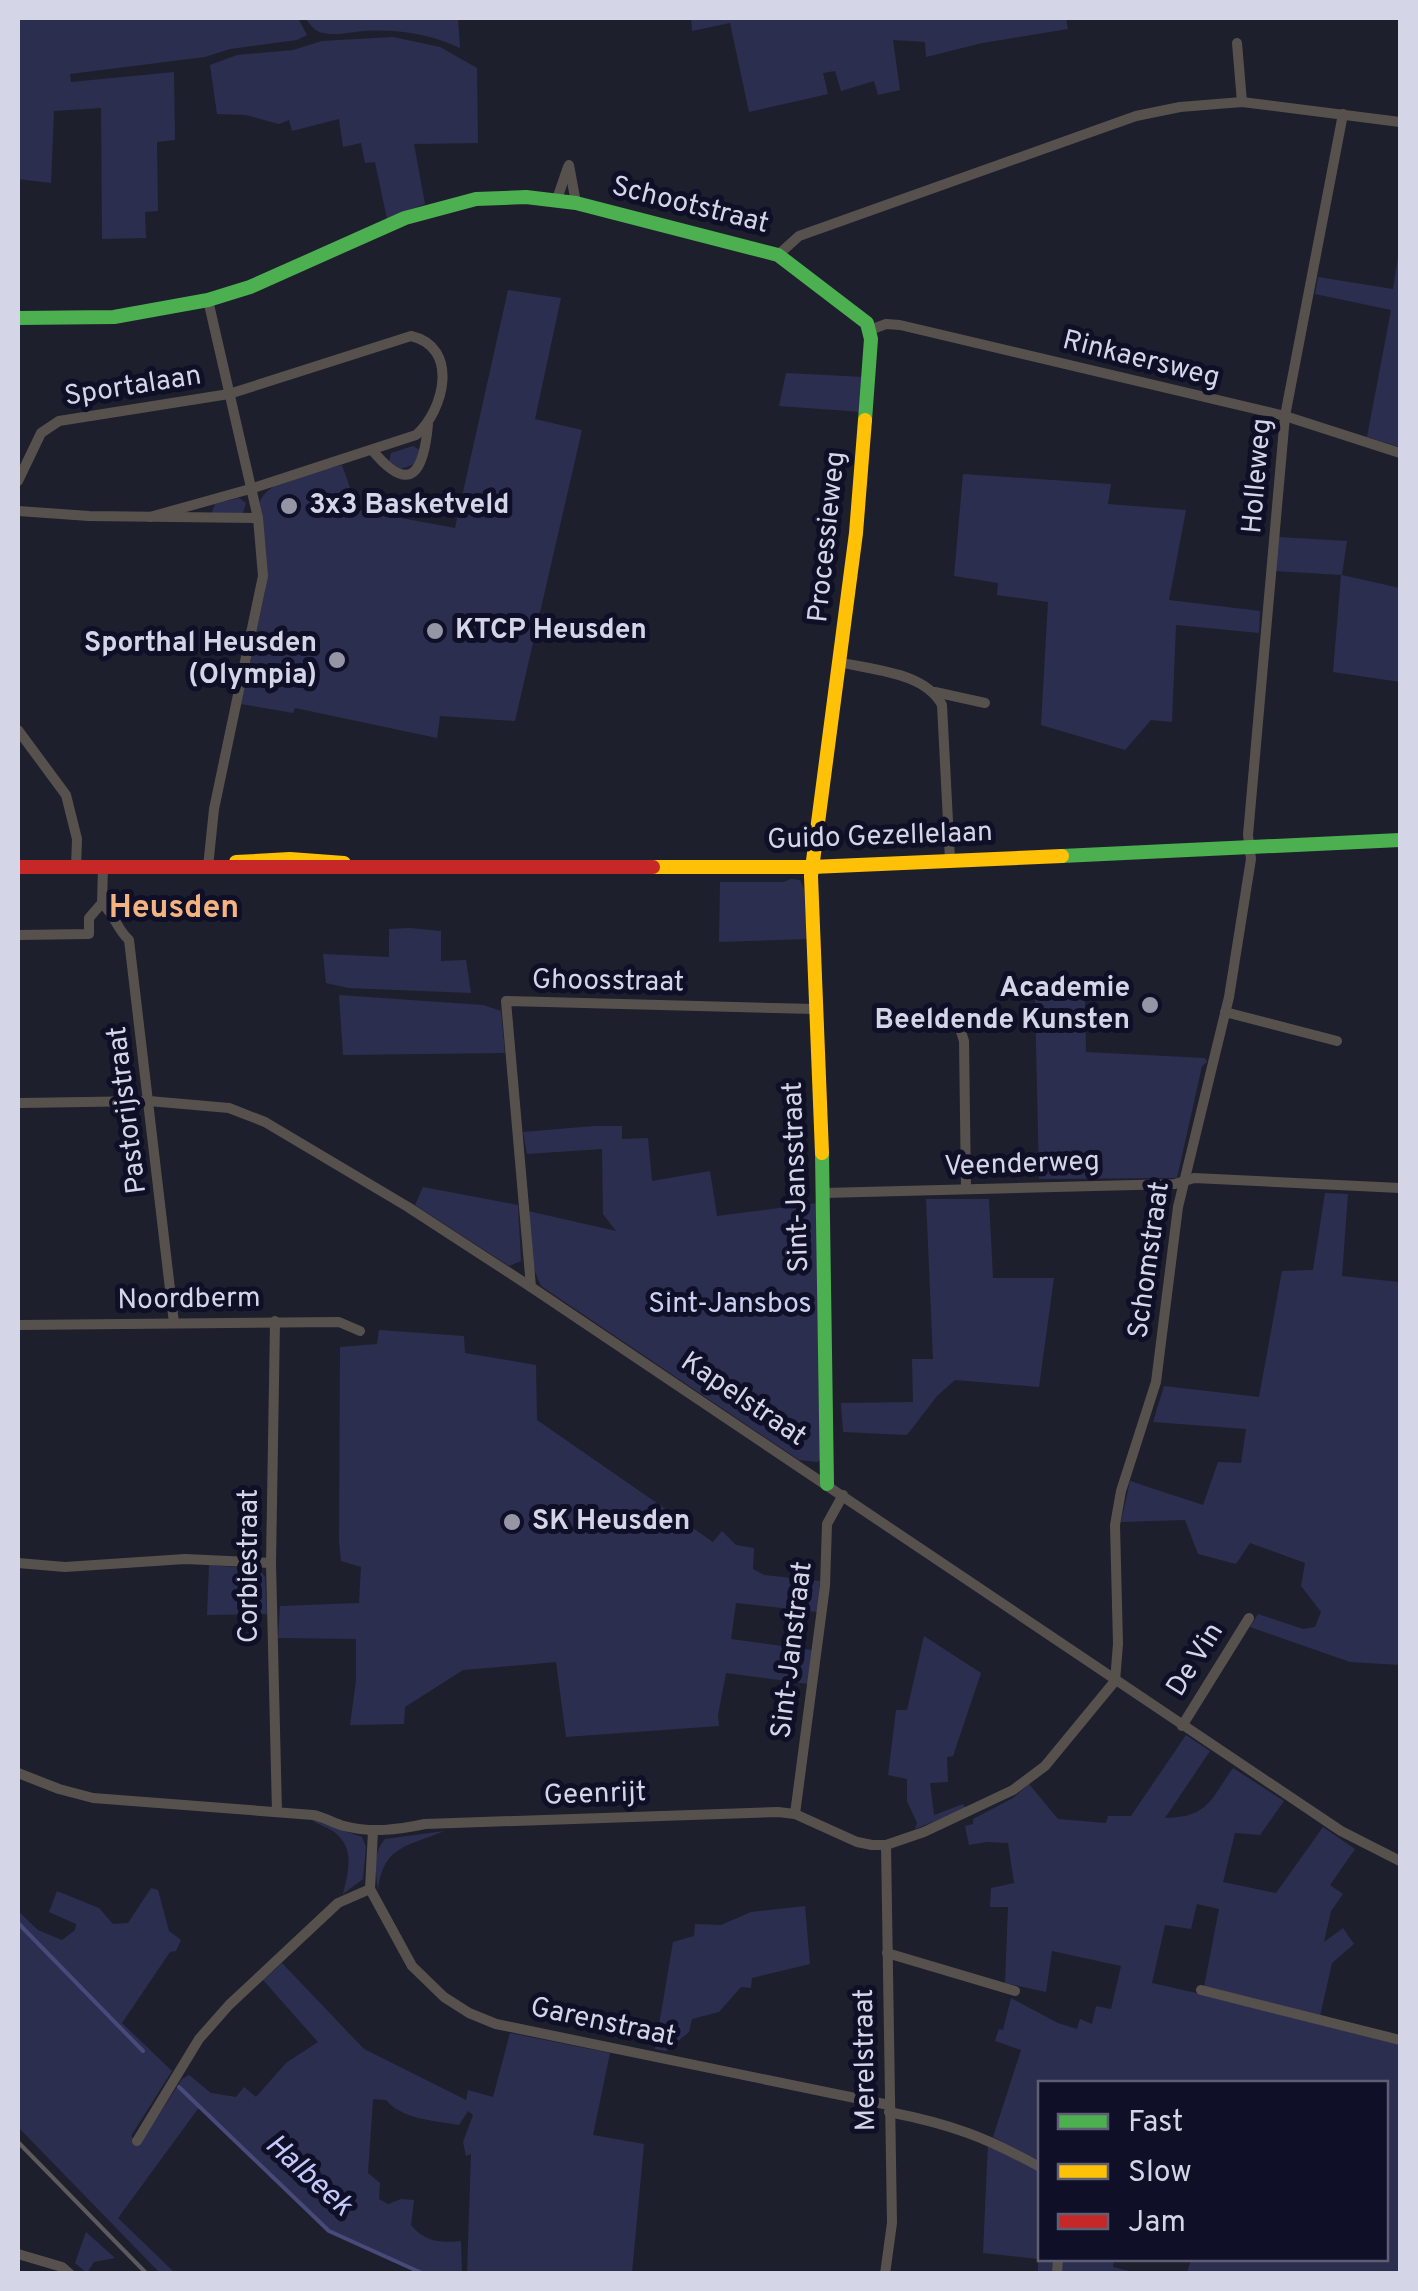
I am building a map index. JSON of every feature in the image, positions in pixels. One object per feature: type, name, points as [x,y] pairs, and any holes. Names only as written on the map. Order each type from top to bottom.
[{"type":"street","points":[[1237,43],[1242,102]]},
{"type":"street","name":"Schootstraat","points":[[18,318],[76,320],[208,300],[250,286],[405,218],[442,206],[498,197],[557,199],[778,255],[800,236],[1136,116],[1242,102],[1400,122]]},
{"type":"street","name":"Holleweg","points":[[1250,846],[1285,416],[1343,114]]},
{"type":"street","points":[[557,199],[568,165],[576,203]]},
{"type":"street","points":[[778,255],[860,316],[870,330]]},
{"type":"street","points":[[208,300],[258,518],[262,552],[260,591],[214,809],[212,866]]},
{"type":"street","name":"Rinkaersweg","points":[[870,330],[886,324],[900,325],[1285,416],[1400,453]]},
{"type":"street","name":"Processieweg","points":[[812,867],[856,533],[870,330]]},
{"type":"street","name":"Sportalaan","points":[[18,481],[41,432],[59,421],[229,394],[411,336],[432,345],[443,363],[428,424]]},
{"type":"street","points":[[372,450],[391,471],[414,472],[423,463],[428,424]]},
{"type":"street","points":[[150,517],[372,450],[416,435],[428,424]]},
{"type":"street","points":[[18,511],[258,518]]},
{"type":"street","points":[[839,662],[984,703]]},
{"type":"street","points":[[935,692],[942,706],[950,860]]},
{"type":"street","points":[[18,730],[66,796],[77,839],[76,867]]},
{"type":"street","name":"Guido Gezellelaan","points":[[18,867],[812,867],[1400,840]]},
{"type":"street","name":"Schomstraat","points":[[1115,1681],[1118,1644],[1114,1525],[1156,1382],[1171,1245],[1225,1012],[1250,846]]},
{"type":"street","points":[[18,935],[89,934],[89,918],[102,903],[103,867]]},
{"type":"street","name":"Sint-Jansstraat","points":[[812,867],[824,1193],[827,1484]]},
{"type":"street","name":"Pastorijstraat","points":[[102,903],[116,916],[120,931],[129,940],[174,1323]]},
{"type":"street","name":"Ghoosstraat","points":[[531,1287],[506,1002],[815,1008]]},
{"type":"street","points":[[1225,1012],[1337,1041]]},
{"type":"street","points":[[957,1019],[964,1041],[966,1189]]},
{"type":"street","name":"Kapelstraat","points":[[18,1103],[149,1101],[230,1108],[264,1122],[408,1207],[531,1287],[1182,1726],[1341,1831],[1400,1862]]},
{"type":"street","name":"Veenderweg","points":[[824,1193],[1194,1178],[1400,1188]]},
{"type":"street","name":"Corbiestraat","points":[[275,1322],[271,1562],[277,1812]]},
{"type":"street","name":"Noordberm","points":[[18,1325],[339,1322],[360,1330]]},
{"type":"street","name":"Sint-Janstraat","points":[[796,1814],[825,1586],[827,1524],[842,1495]]},
{"type":"street","points":[[18,1562],[65,1567],[185,1559],[271,1562]]},
{"type":"street","name":"De Vin","points":[[1182,1726],[1249,1618]]},
{"type":"street","points":[[886,1845],[958,1818],[1013,1790],[1045,1766],[1115,1681]]},
{"type":"street","name":"Geenrijt","points":[[18,1773],[93,1798],[313,1815],[340,1825],[373,1830],[395,1831],[425,1824],[796,1814],[857,1842],[886,1845]]},
{"type":"street","points":[[136,2142],[199,2040],[229,2006],[338,1903],[370,1889],[373,1830]]},
{"type":"street","name":"Merelstraat","points":[[885,2274],[892,2223],[886,1845]]},
{"type":"street","name":"Garenstraat","points":[[370,1889],[412,1966],[444,1997],[469,2013],[496,2024],[889,2108],[988,2138],[1038,2166]]},
{"type":"street","points":[[887,1954],[1015,1992]]},
{"type":"street","points":[[1201,1990],[1400,2040]]},
{"type":"street","points":[[18,2254],[62,2267],[70,2274]]},
{"type":"green space","points":[[18,18],[298,18],[307,35],[205,57],[70,74],[71,82],[174,72],[175,140],[157,142],[158,211],[145,212],[146,238],[102,239],[101,108],[54,111],[51,183],[18,179]]},
{"type":"green space","points":[[305,18],[458,18],[460,48],[401,32],[323,33]]},
{"type":"green space","points":[[691,18],[1066,18],[1068,29],[926,57],[925,42],[893,40],[900,90],[878,95],[874,81],[841,91],[835,71],[823,73],[828,94],[749,112],[730,23],[692,31]]},
{"type":"green space","points":[[393,37],[440,47],[477,68],[478,143],[414,144],[425,204],[387,219],[375,162],[365,163],[361,143],[343,147],[339,119],[292,131],[289,120],[279,124],[246,115],[217,114],[210,65],[237,55],[293,50],[322,41]]},
{"type":"green space","points":[[1400,243],[1400,447],[1367,437],[1391,310],[1315,294],[1318,277],[1393,289]]},
{"type":"green space","points":[[508,290],[561,298],[535,419],[582,430],[515,721],[440,716],[437,738],[295,708],[293,713],[241,704],[265,591],[259,504],[264,495],[282,482],[342,465],[358,510],[455,528]]},
{"type":"green space","points":[[786,373],[864,377],[862,412],[779,406]]},
{"type":"green space","points":[[413,446],[420,450],[415,464],[400,469],[389,462],[391,453]]},
{"type":"green space","points":[[963,474],[1111,484],[1108,504],[1186,510],[1169,600],[1260,611],[1259,633],[1176,625],[1172,722],[1151,720],[1125,750],[1041,725],[1048,602],[997,595],[998,583],[954,576]]},
{"type":"green space","points":[[239,498],[246,503],[242,516],[212,512],[215,504]]},
{"type":"green space","points":[[1279,537],[1347,541],[1342,575],[1400,588],[1400,682],[1333,672],[1341,575],[1275,571]]},
{"type":"green space","points":[[800,880],[804,889],[807,939],[719,942],[720,882]]},
{"type":"green space","points":[[389,929],[441,931],[441,961],[466,960],[471,993],[348,988],[326,983],[323,954],[389,957]]},
{"type":"green space","points":[[339,995],[483,1005],[501,1011],[505,1053],[343,1055]]},
{"type":"green space","points":[[1035,997],[1085,997],[1086,1052],[1205,1058],[1177,1178],[1039,1179]]},
{"type":"green space","name":"Sint-Jansbos","points":[[622,1126],[622,1139],[648,1138],[652,1181],[710,1171],[717,1216],[818,1203],[821,1460],[799,1460],[541,1286],[533,1267],[528,1211],[616,1231],[603,1214],[602,1149],[527,1154],[523,1132]]},
{"type":"green space","points":[[423,1187],[518,1205],[521,1261],[509,1266],[415,1205]]},
{"type":"green space","points":[[1325,1193],[1348,1194],[1342,1276],[1399,1282],[1400,1665],[1350,1662],[1250,1627],[1258,1614],[1303,1629],[1315,1627],[1321,1612],[1301,1586],[1305,1563],[1250,1543],[1236,1564],[1198,1554],[1185,1520],[1121,1522],[1130,1481],[1203,1505],[1218,1462],[1241,1463],[1246,1429],[1153,1422],[1164,1386],[1259,1397],[1282,1271],[1313,1270]]},
{"type":"green space","points":[[926,1199],[989,1199],[993,1278],[1054,1278],[1039,1387],[955,1380],[937,1396],[907,1435],[843,1432],[841,1403],[913,1402],[912,1359],[933,1359]]},
{"type":"green space","name":"SK Heusden","points":[[379,1330],[464,1336],[465,1353],[536,1365],[537,1420],[713,1542],[722,1531],[736,1545],[754,1548],[753,1569],[764,1575],[820,1581],[818,1612],[736,1603],[731,1639],[812,1650],[808,1684],[726,1673],[719,1726],[566,1737],[556,1662],[463,1670],[405,1707],[404,1724],[350,1725],[356,1639],[278,1638],[280,1606],[359,1603],[361,1567],[341,1561],[339,1541],[340,1347],[377,1344]]},
{"type":"green space","points":[[209,1565],[259,1569],[265,1577],[267,1614],[207,1615]]},
{"type":"green space","points":[[924,1636],[981,1673],[953,1756],[947,1757],[948,1782],[930,1783],[934,1815],[963,1804],[966,1809],[915,1829],[917,1823],[907,1801],[907,1779],[888,1775],[896,1710],[907,1710]]},
{"type":"green space","points":[[1186,1735],[1210,1751],[1165,1818],[1191,1814],[1207,1805],[1233,1768],[1284,1801],[1260,1835],[1235,1833],[1223,1882],[1276,1893],[1323,1827],[1355,1849],[1330,1885],[1343,1894],[1331,1911],[1324,1942],[1343,1928],[1354,1944],[1332,1963],[1320,2016],[1204,1987],[1219,1909],[1197,1904],[1191,1929],[1165,1925],[1152,1983],[1400,2039],[1400,2273],[1187,2273],[1190,2261],[1388,2261],[1388,2081],[1038,2081],[1038,2160],[993,2137],[1021,2050],[995,2041],[999,2029],[1003,2030],[1011,1998],[1077,2029],[1080,2019],[1092,2024],[1096,2006],[1111,2009],[1121,1966],[1052,1951],[1046,1992],[1005,1983],[1008,1907],[990,1907],[991,1888],[1014,1883],[1008,1843],[969,1845],[965,1826],[1029,1784],[1058,1819],[1106,1823],[1108,1816],[1131,1816]]},
{"type":"green space","points":[[312,1820],[362,1837],[366,1847],[363,1879],[343,1894],[349,1861],[345,1845],[334,1832]]},
{"type":"green space","points":[[444,1831],[391,1856],[378,1891],[377,1857],[385,1839]]},
{"type":"green space","points":[[151,1888],[158,1890],[169,1931],[181,1940],[122,2023],[172,2071],[131,2136],[139,2145],[182,2079],[189,2075],[211,2093],[236,2097],[244,2087],[256,2097],[286,2063],[318,2042],[263,1980],[282,1963],[364,2049],[466,2100],[468,2090],[493,2097],[510,2033],[610,2053],[593,2135],[644,2144],[632,2273],[467,2273],[471,2154],[466,2156],[463,2142],[473,2115],[468,2111],[459,2125],[440,2122],[400,2111],[386,2100],[373,2099],[368,2173],[380,2183],[379,2199],[388,2204],[414,2200],[411,2225],[416,2231],[433,2240],[461,2241],[462,2273],[426,2273],[327,2230],[200,2106],[118,2218],[175,2273],[160,2273],[18,2127],[18,1911],[38,1930],[62,1940],[75,1930],[76,1924],[49,1912],[57,1891],[99,1908],[113,1924],[128,1923]]},
{"type":"green space","points":[[805,1906],[810,1964],[752,1978],[751,1988],[741,1987],[719,2012],[692,2019],[689,2032],[666,2051],[655,2049],[673,1942],[694,1936],[695,1924],[721,1925],[751,1912]]},
{"type":"green space","points":[[988,2142],[1038,2169],[1038,2259],[983,2253]]},
{"type":"green space","points":[[86,2232],[115,2258],[94,2262],[87,2273],[75,2263]]},
{"type":"green space","points":[[1038,2261],[1054,2261],[1053,2273],[1038,2273]]},
{"type":"green space","points":[[1062,2261],[1114,2261],[1113,2267],[1136,2273],[1061,2274]]},
{"type":"waterway","name":"Halbeek","points":[[18,1923],[143,2051]]},
{"type":"waterway","name":"Halbeek","points":[[179,2087],[329,2231],[424,2274]]},
{"type":"railway","points":[[18,2142],[147,2274]]},
{"type":"traffic: fast","points":[[18,318],[114,317],[208,300],[250,287],[405,218],[476,199],[526,197],[576,203],[778,255],[867,323],[871,339],[865,420]]},
{"type":"traffic: fast","points":[[1062,856],[1400,840]]},
{"type":"traffic: fast","points":[[822,1153],[827,1484]]},
{"type":"traffic: slow","points":[[822,1153],[811,876],[856,533],[865,420]]},
{"type":"traffic: slow","points":[[653,867],[812,867],[1062,856]]},
{"type":"traffic: slow","points":[[236,862],[290,859],[344,863]]},
{"type":"traffic: jam","points":[[18,867],[653,867]]},
{"type":"place","name":"3x3 Basketveld","points":[[289,506]]},
{"type":"place","name":"KTCP Heusden","points":[[435,631]]},
{"type":"place","name":"Sporthal Heusden (Olympia)","points":[[337,660]]},
{"type":"place","name":"Academie Beeldende Kunsten","points":[[1150,1005]]},
{"type":"place","name":"SK Heusden","points":[[512,1522]]},
{"type":"district","name":"Heusden","points":[[174,909]]}]
